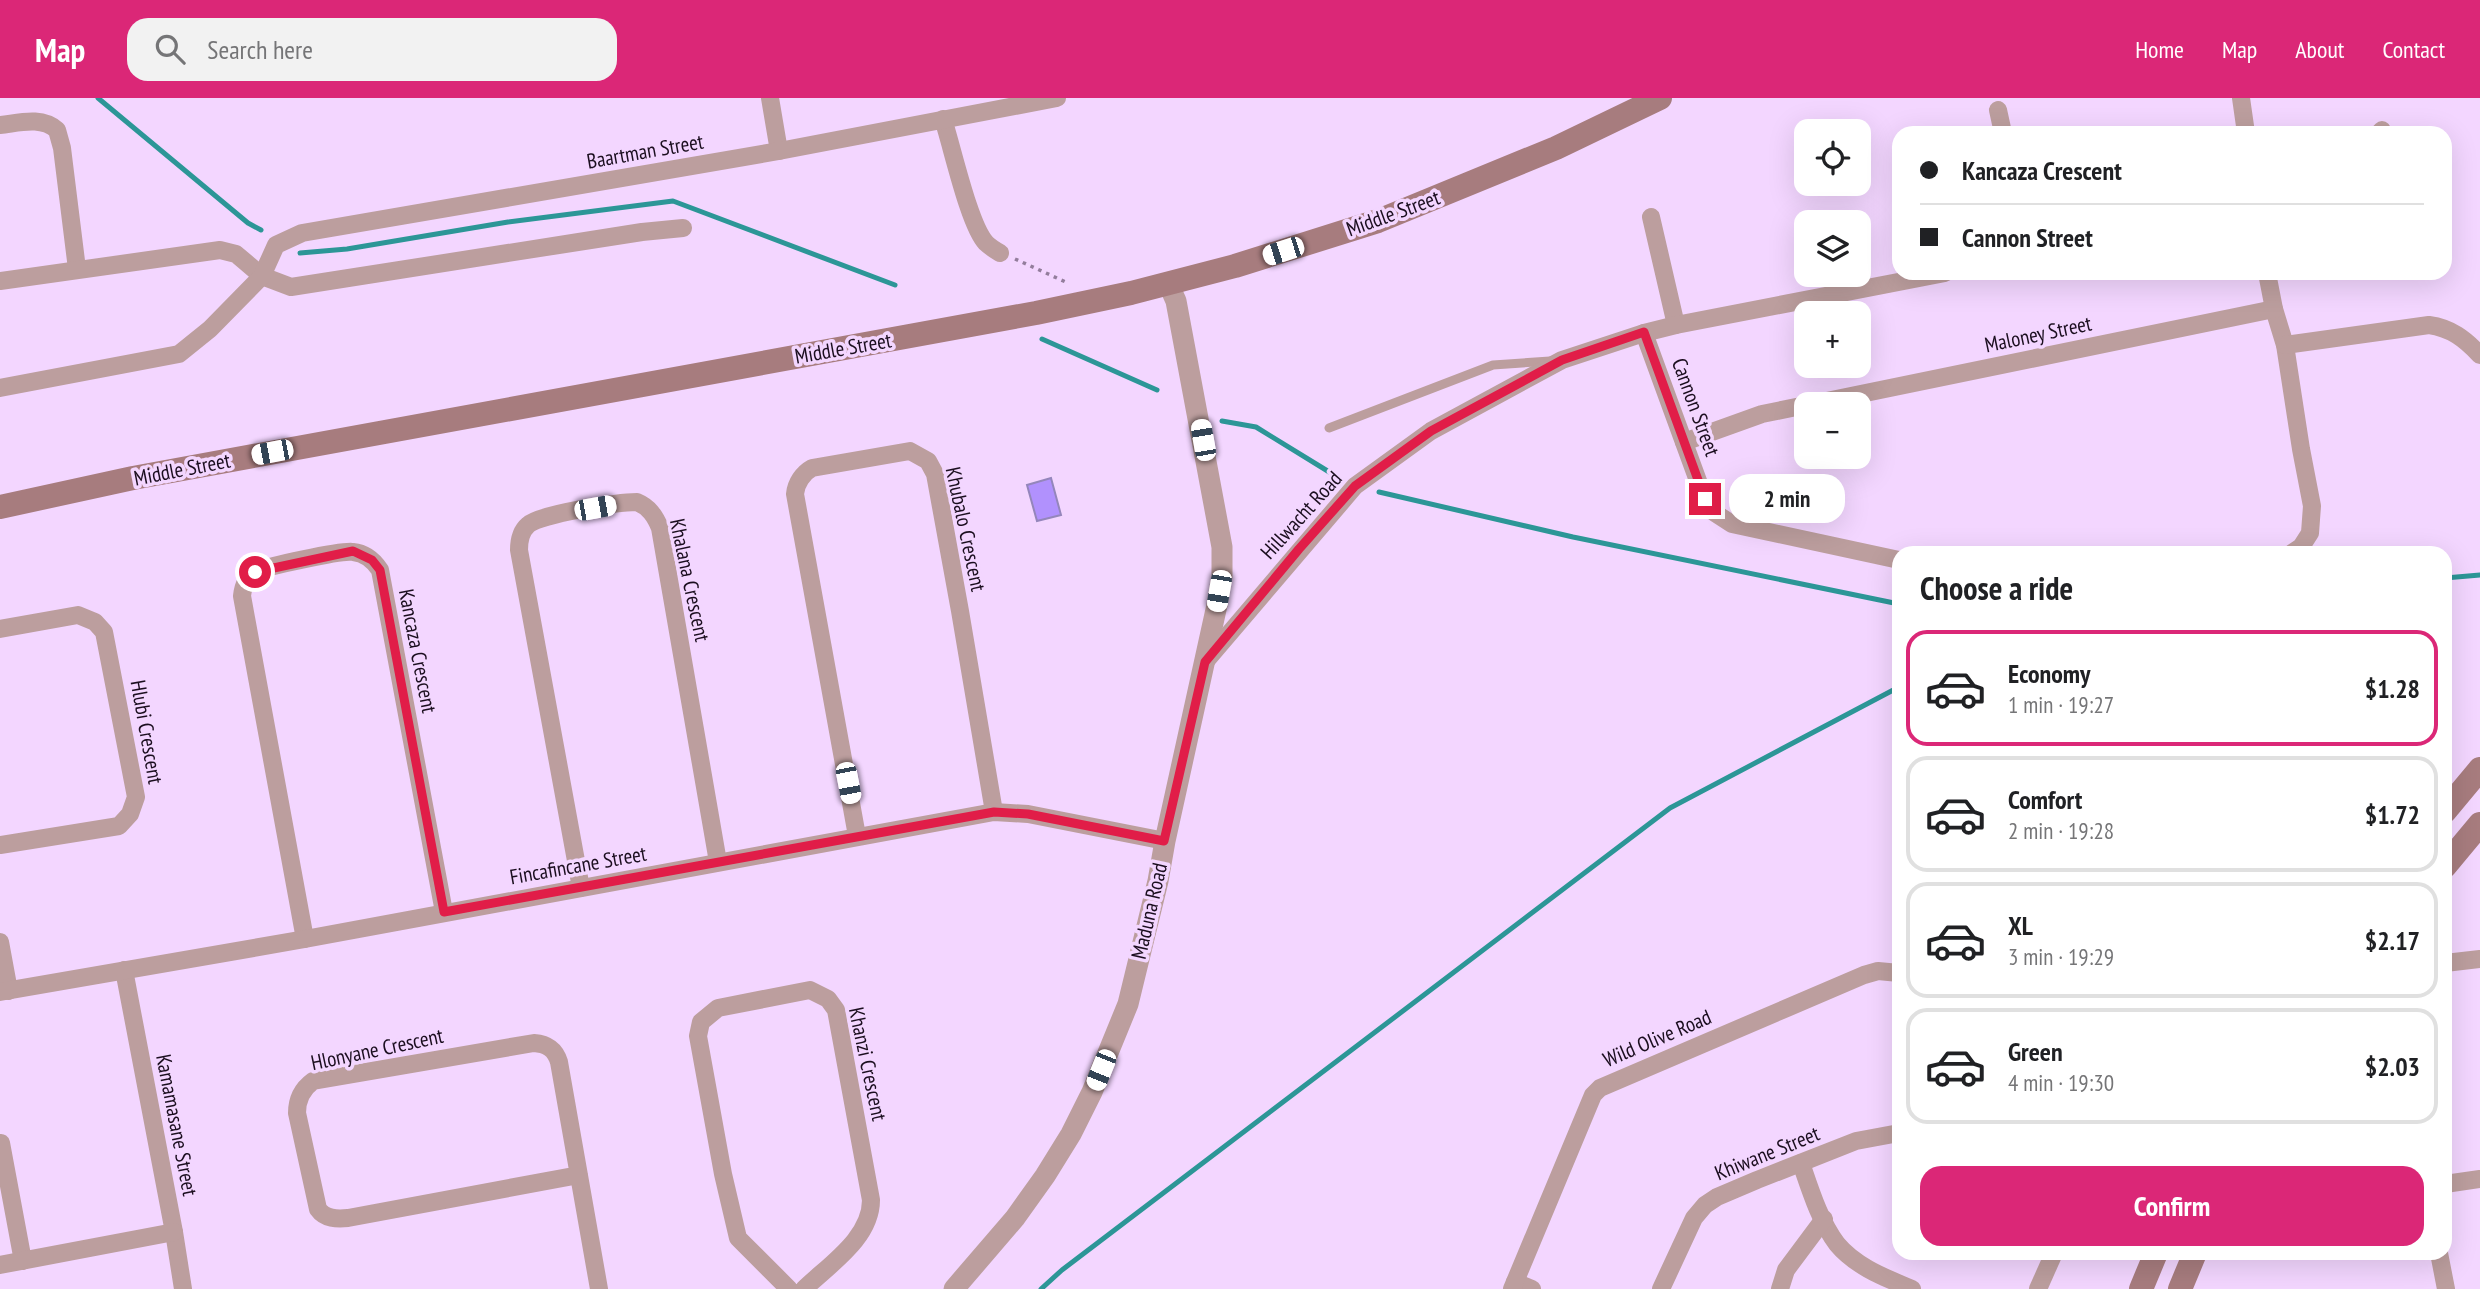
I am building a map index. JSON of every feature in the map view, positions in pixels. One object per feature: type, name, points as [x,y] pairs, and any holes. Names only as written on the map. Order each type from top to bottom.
[{"type":"main road","name":"Middle Street","points":[[0,507],[262,454],[1036,313],[1168,283],[1235,266],[1391,216],[1556,148],[1660,98]]},
{"type":"main road","points":[[2452,803],[2480,769]]},
{"type":"main road","points":[[2452,858],[2480,824]]},
{"type":"main road","points":[[2141,1289],[2153,1260]]},
{"type":"main road","points":[[2180,1289],[2192,1260]]},
{"type":"street","points":[[770,98],[779,151]]},
{"type":"street","name":"Baartman Street","points":[[0,388],[179,354],[210,329],[262,276],[276,245],[302,233],[779,151],[1057,98]]},
{"type":"street","points":[[2241,98],[2245,126]]},
{"type":"street","points":[[1998,110],[2001,126]]},
{"type":"street","points":[[943,119],[979,233],[986,243],[1000,253]]},
{"type":"street","points":[[0,125],[34,121],[48,124],[57,130],[62,148],[77,269]]},
{"type":"street","points":[[1651,217],[1676,325]]},
{"type":"street","points":[[0,281],[220,250],[236,254],[262,276],[291,288],[642,232],[683,229]]},
{"type":"street","name":"Hillwacht Road","points":[[1205,662],[1355,486],[1431,431],[1562,360],[1644,332],[1909,280]]},
{"type":"street","points":[[2268,280],[2285,345],[2313,512],[2310,533],[2302,546]]},
{"type":"street","name":"Maduna Road","points":[[954,1289],[1015,1218],[1045,1176],[1092,1092],[1128,1004],[1158,881],[1164,841],[1205,662],[1222,576],[1222,547],[1176,301],[1168,283]]},
{"type":"street","name":"Maloney Street","points":[[1870,392],[2274,309]]},
{"type":"street","points":[[2285,345],[2429,325],[2457,334],[2480,355]]},
{"type":"street","name":"Cannon Street","points":[[1644,332],[1705,499],[1723,520],[1892,558]]},
{"type":"street","points":[[1685,442],[1762,414],[1794,407]]},
{"type":"street","name":"Khubalo Crescent","points":[[857,836],[794,494],[799,481],[806,471],[812,468],[910,451],[922,456],[932,467],[941,505],[994,812]]},
{"type":"street","name":"Khalana Crescent","points":[[581,888],[519,550],[520,539],[531,522],[558,514],[630,502],[641,504],[656,518],[718,862]]},
{"type":"street","name":"Kancaza Crescent","points":[[305,939],[242,596],[248,579],[257,571],[330,555],[353,551],[372,560],[380,570],[444,912]]},
{"type":"street","name":"Hlubi Crescent","points":[[0,629],[78,615],[89,618],[104,632],[136,797],[130,814],[118,826],[0,845]]},
{"type":"street","name":"Fincafincane Street","points":[[4,992],[994,812],[1028,814],[1164,841]]},
{"type":"street","points":[[0,942],[4,992]]},
{"type":"street","points":[[2452,962],[2480,959]]},
{"type":"street","name":"Kamamasane Street","points":[[124,970],[183,1289]]},
{"type":"street","name":"Wild Olive Road","points":[[1520,1287],[1592,1095],[1600,1088],[1864,975],[1878,971],[1892,972]]},
{"type":"street","name":"Khanzi Crescent","points":[[789,1289],[738,1238],[723,1174],[698,1036],[701,1022],[718,1008],[810,990],[828,999],[836,1010],[871,1212],[864,1230],[804,1289]]},
{"type":"street","name":"Hlonyane Crescent","points":[[579,1175],[348,1218],[331,1218],[318,1209],[298,1113],[299,1100],[303,1090],[313,1081],[534,1042],[554,1050],[559,1062],[579,1175],[599,1289]]},
{"type":"street","name":"Khiwane Street","points":[[1661,1289],[1694,1218],[1705,1205],[1717,1197],[1856,1141],[1892,1134]]},
{"type":"street","points":[[1,1143],[23,1261]]},
{"type":"street","points":[[1801,1163],[1824,1219],[1838,1244],[1849,1255],[1874,1271],[1912,1289]]},
{"type":"street","points":[[2452,1183],[2480,1179]]},
{"type":"street","points":[[1780,1289],[1786,1270],[1824,1219]]},
{"type":"street","points":[[0,1265],[174,1232]]},
{"type":"street","points":[[2038,1289],[2051,1260]]},
{"type":"street","points":[[2441,1260],[2446,1289]]},
{"type":"lane","name":"Hillwacht Road","points":[[1329,428],[1493,365],[1562,360]]},
{"type":"path","points":[[1000,253],[1072,285]]},
{"type":"building","points":[[1051,478],[1061,515],[1037,521],[1027,485]]},
{"type":"waterway","points":[[98,98],[248,223],[261,230]]},
{"type":"waterway","points":[[300,253],[347,249],[508,222],[673,201],[895,285]]},
{"type":"waterway","points":[[1042,339],[1157,390]]},
{"type":"waterway","points":[[1222,421],[1256,427],[1339,478]]},
{"type":"waterway","points":[[1379,492],[1573,537],[1892,603]]},
{"type":"waterway","points":[[2452,577],[2480,575]]},
{"type":"waterway","points":[[1041,1289],[1062,1270],[1670,808],[1892,691]]},
{"type":"route","points":[[255,572],[353,551],[372,560],[380,570],[444,912],[994,812],[1011,811],[1164,841],[1205,662],[1355,486],[1431,431],[1562,360],[1644,332],[1705,499]]}]
